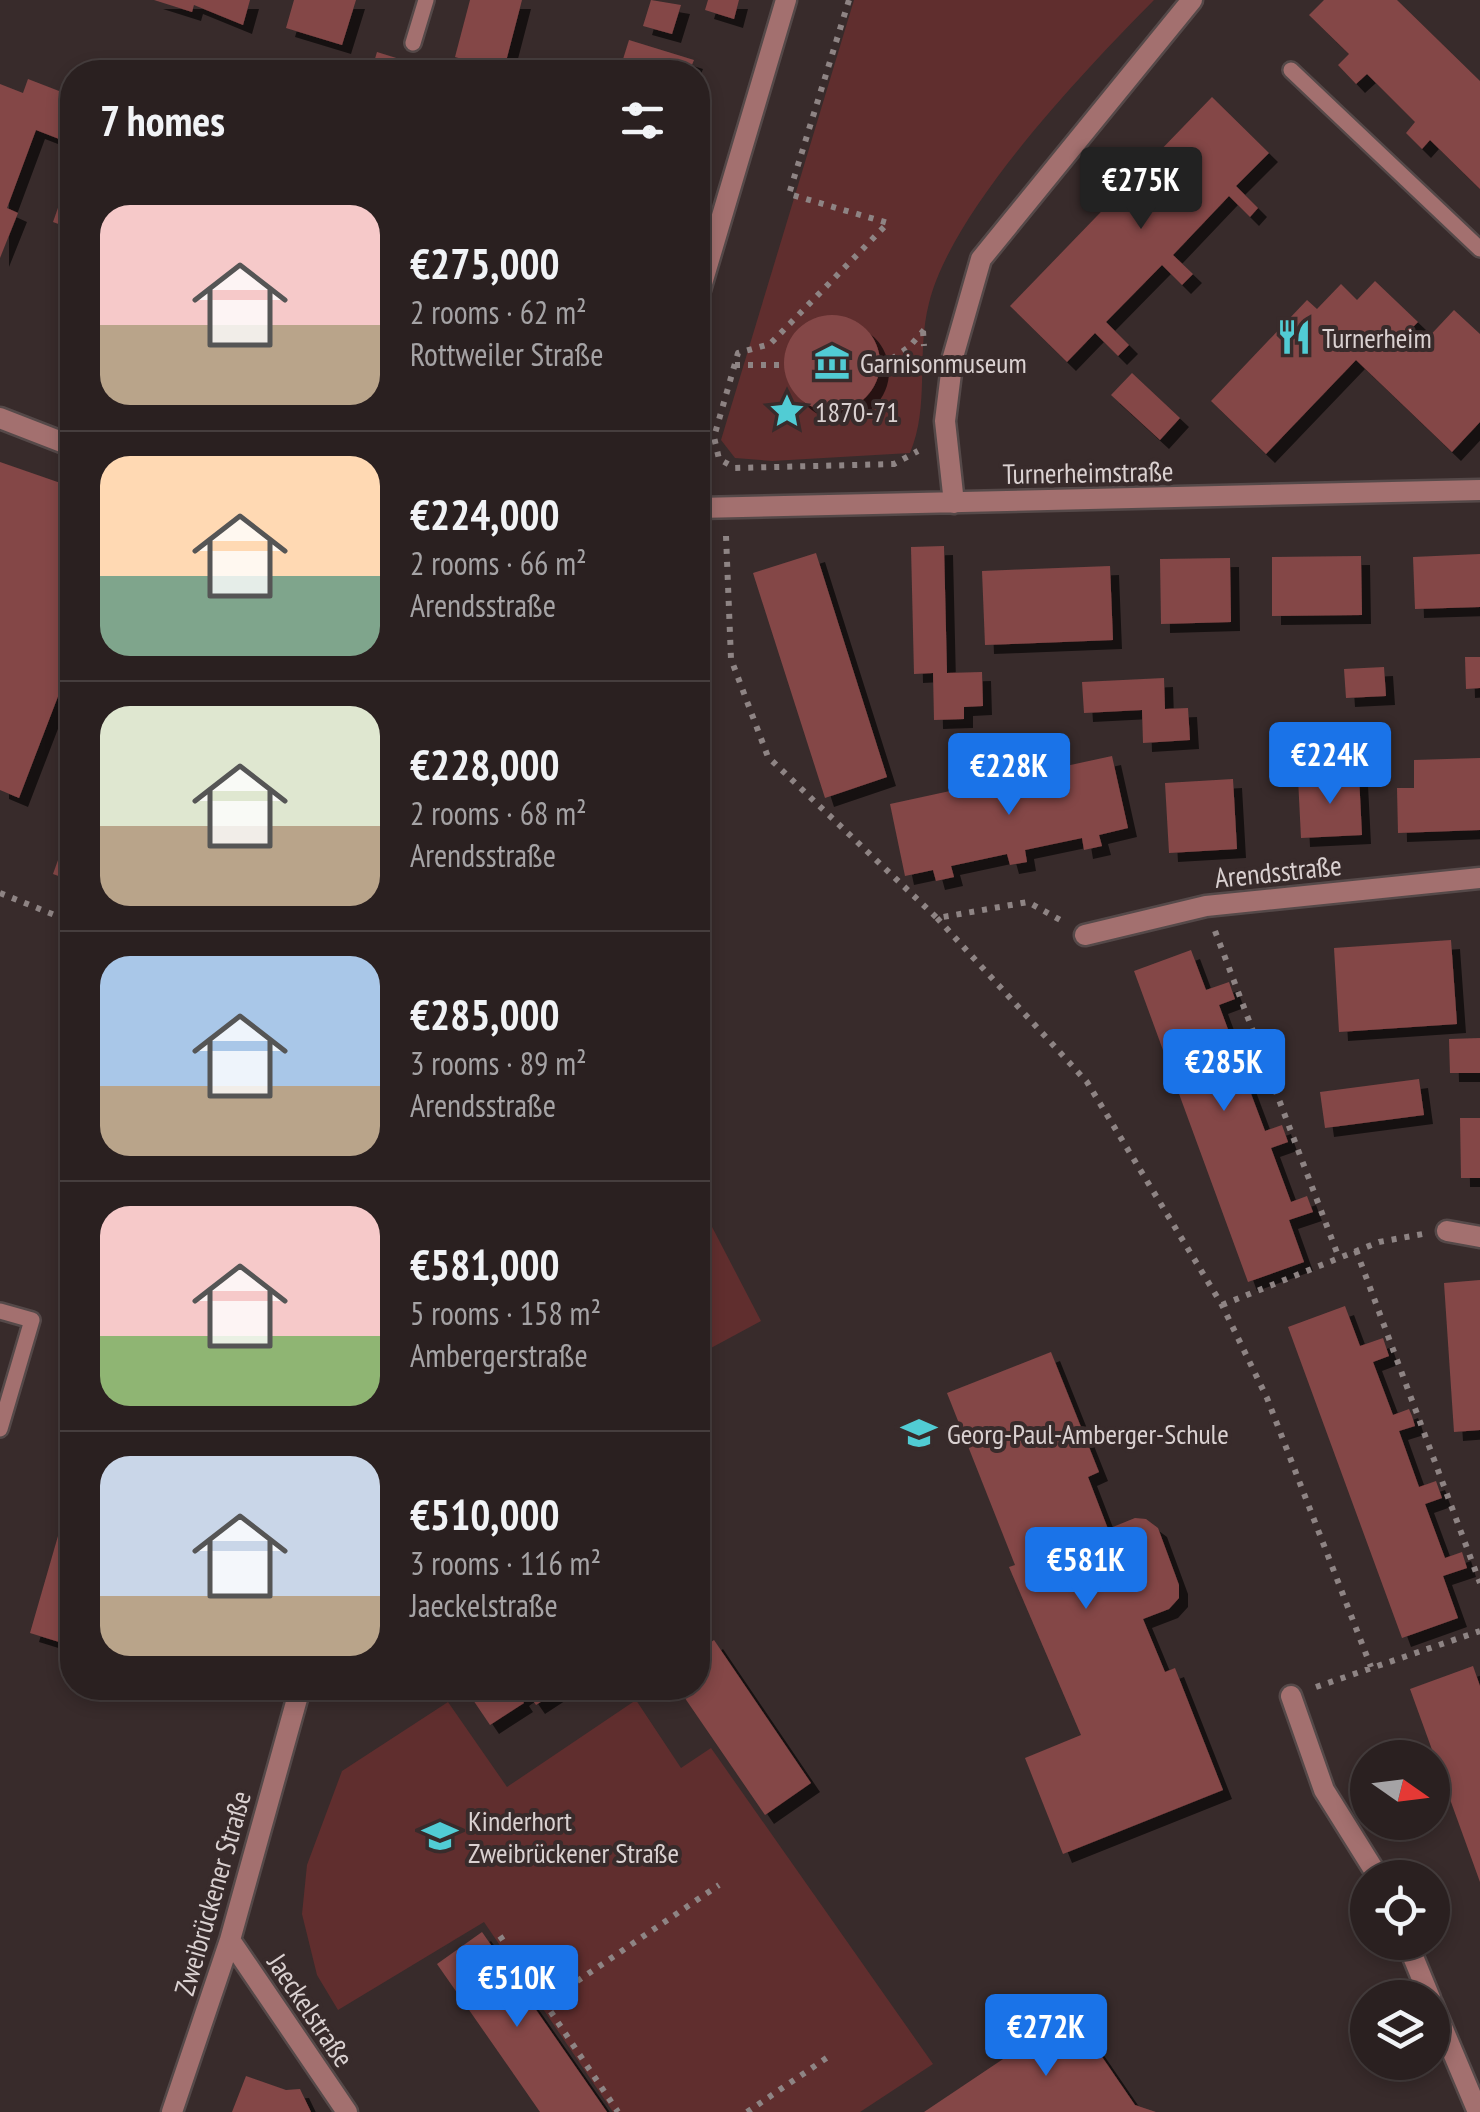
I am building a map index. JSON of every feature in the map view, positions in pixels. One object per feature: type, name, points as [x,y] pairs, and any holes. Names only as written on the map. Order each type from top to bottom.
[{"type":"street","points":[[710,256],[786,0]]},
{"type":"street","points":[[954,503],[947,405],[953,357],[981,259],[1192,0]]},
{"type":"street","points":[[0,418],[60,441]]},
{"type":"street","name":"Turnerheimstraße","points":[[710,507],[1480,490]]},
{"type":"street","name":"Arendsstraße","points":[[1085,935],[1206,906],[1480,878]]},
{"type":"street","points":[[1447,1231],[1480,1237]]},
{"type":"street","points":[[1291,1696],[1324,1790],[1369,1860]]},
{"type":"street","name":"Zweibrückener Straße","points":[[172,2112],[230,1940],[297,1700]]},
{"type":"street","name":"Jaeckelstraße","points":[[230,1940],[346,2112]]},
{"type":"street","points":[[1450,2044],[1478,2112]]},
{"type":"lane","points":[[412,43],[426,0]]},
{"type":"lane","points":[[1291,70],[1480,249]]},
{"type":"lane","points":[[0,1311],[32,1320],[0,1430]]},
{"type":"path","points":[[848,0],[789,194],[888,223],[770,344],[738,353],[714,437],[720,459],[735,468],[894,464],[914,457],[923,444]]},
{"type":"path","points":[[924,331],[925,364]]},
{"type":"path","points":[[734,365],[784,365]]},
{"type":"path","points":[[725,506],[732,659],[768,756],[937,918],[1087,1082],[1222,1304],[1267,1398],[1371,1666]]},
{"type":"path","points":[[0,893],[60,917]]},
{"type":"path","points":[[937,918],[1028,902],[1085,935]]},
{"type":"path","points":[[1206,906],[1338,1258]]},
{"type":"path","points":[[1222,1304],[1356,1250],[1447,1231]]},
{"type":"path","points":[[1356,1250],[1480,1583]]},
{"type":"path","points":[[1291,1696],[1480,1630]]},
{"type":"path","points":[[544,2003],[719,1885]]},
{"type":"path","points":[[500,1936],[618,2112]]},
{"type":"path","points":[[747,2112],[828,2057]]},
{"type":"shaded area","points":[[854,0],[1154,0],[1024,142],[964,226],[942,266],[925,322],[920,417],[910,453],[772,461],[735,458],[721,440]]},
{"type":"shaded area","points":[[710,1223],[761,1321],[710,1349]]},
{"type":"shaded area","points":[[636,1700],[681,1768],[711,1748],[933,2064],[860,2112],[613,2112],[484,1922],[338,2010],[317,1975],[302,1914],[307,1865],[342,1771],[448,1702],[507,1787]]},
{"type":"building","points":[[154,0],[250,0],[243,25],[194,5],[192,12]]},
{"type":"building","points":[[294,0],[356,0],[342,45],[286,28]]},
{"type":"building","points":[[470,0],[522,0],[506,60],[455,57]]},
{"type":"building","points":[[651,0],[681,5],[672,34],[643,26]]},
{"type":"building","points":[[708,0],[739,0],[734,19],[705,10]]},
{"type":"building","points":[[1324,0],[1397,0],[1480,81],[1480,189],[1430,140],[1422,149],[1406,133],[1415,122],[1367,74],[1356,84],[1338,65],[1349,54],[1309,15]]},
{"type":"building","points":[[629,40],[694,60],[623,60]]},
{"type":"building","points":[[377,52],[403,60],[375,60]]},
{"type":"building","points":[[28,79],[60,91],[60,139],[36,130],[7,208],[18,213],[0,258],[0,84],[23,93]]},
{"type":"building","points":[[1212,97],[1269,153],[1236,186],[1258,208],[1250,217],[1229,196],[1173,255],[1193,274],[1182,285],[1162,265],[1106,322],[1129,345],[1118,356],[1095,333],[1067,362],[1010,306]]},
{"type":"building","points":[[60,202],[60,225],[53,222]]},
{"type":"building","points":[[1375,281],[1418,322],[1409,331],[1423,343],[1454,310],[1480,334],[1480,422],[1452,452],[1356,360],[1266,454],[1211,401],[1307,300],[1317,309],[1341,284],[1357,300]]},
{"type":"building","name":"Garnisonmuseum","points":[[832,315],[850,318],[866,329],[877,345],[877,381],[866,397],[850,408],[832,411],[814,408],[798,397],[787,381],[784,363],[787,345],[798,329],[814,318]]},
{"type":"building","points":[[1132,373],[1180,418],[1160,440],[1111,395]]},
{"type":"building","points":[[0,462],[60,483],[60,691],[19,798],[0,790]]},
{"type":"building","points":[[944,546],[947,673],[982,672],[983,706],[964,707],[964,719],[934,720],[933,673],[914,674],[911,547]]},
{"type":"building","points":[[816,553],[887,777],[825,798],[753,573]]},
{"type":"building","points":[[1480,554],[1480,607],[1415,609],[1413,557]]},
{"type":"building","points":[[1361,556],[1362,615],[1272,616],[1272,557]]},
{"type":"building","points":[[1230,558],[1231,622],[1161,624],[1160,559]]},
{"type":"building","points":[[1110,566],[1113,640],[985,645],[982,571]]},
{"type":"building","points":[[1465,657],[1480,657],[1480,688],[1466,689]]},
{"type":"building","points":[[1384,667],[1386,696],[1346,698],[1344,669]]},
{"type":"building","points":[[1164,678],[1165,709],[1188,708],[1190,740],[1143,743],[1142,710],[1084,713],[1082,682]]},
{"type":"building","points":[[1112,756],[1128,828],[1099,835],[1102,846],[1084,850],[1082,838],[1025,850],[1027,862],[1010,865],[1007,854],[951,866],[954,877],[936,881],[933,870],[905,876],[890,804]]},
{"type":"building","points":[[1480,758],[1480,830],[1398,833],[1397,788],[1414,788],[1414,760]]},
{"type":"building","points":[[1359,776],[1362,835],[1301,838],[1298,778]]},
{"type":"building","points":[[1233,779],[1237,849],[1169,853],[1165,783]]},
{"type":"building","points":[[60,854],[60,877],[53,874]]},
{"type":"building","points":[[1451,940],[1457,1024],[1339,1032],[1334,948]]},
{"type":"building","points":[[1191,950],[1206,990],[1229,982],[1235,999],[1219,1005],[1239,1059],[1255,1053],[1261,1069],[1244,1075],[1265,1131],[1282,1125],[1288,1142],[1271,1148],[1291,1202],[1307,1196],[1313,1212],[1289,1220],[1304,1262],[1248,1282],[1134,971]]},
{"type":"building","points":[[1480,1038],[1480,1073],[1450,1073],[1449,1039]]},
{"type":"building","points":[[1419,1079],[1424,1115],[1325,1128],[1320,1092]]},
{"type":"building","points":[[1460,1118],[1480,1118],[1480,1178],[1461,1178]]},
{"type":"building","points":[[1480,1280],[1480,1430],[1454,1432],[1444,1283]]},
{"type":"building","points":[[1345,1306],[1360,1346],[1383,1338],[1389,1356],[1373,1362],[1393,1415],[1409,1409],[1412,1416],[1415,1426],[1399,1431],[1419,1487],[1436,1481],[1442,1498],[1425,1504],[1445,1558],[1462,1552],[1467,1568],[1443,1576],[1458,1618],[1402,1638],[1288,1327]]},
{"type":"building","points":[[1051,1352],[1099,1472],[1088,1477],[1108,1529],[1135,1518],[1146,1519],[1158,1528],[1179,1585],[1179,1598],[1169,1609],[1143,1619],[1165,1672],[1175,1668],[1223,1790],[1063,1854],[1025,1758],[1081,1735],[1009,1567],[1015,1565],[947,1393]]},
{"type":"building","points":[[60,1529],[60,1642],[30,1633]]},
{"type":"building","points":[[714,1640],[811,1783],[765,1815],[686,1700],[710,1700],[710,1643]]},
{"type":"building","points":[[1473,1666],[1480,1686],[1480,1882],[1450,1799],[1450,1740],[1428,1740],[1410,1689]]},
{"type":"building","points":[[473,1700],[522,1700],[524,1703],[490,1725]]},
{"type":"building","points":[[482,1932],[607,2112],[540,2112],[437,1964]]},
{"type":"building","points":[[1072,2013],[1135,2105],[1156,2112],[924,2112]]},
{"type":"building","points":[[246,2076],[286,2090],[300,2089],[311,2112],[232,2112]]},
{"type":"place","name":"Turnerheim","points":[[1294,337]]},
{"type":"place","name":"Garnisonmuseum","points":[[832,362]]},
{"type":"place","name":"1870-71","points":[[787,411]]},
{"type":"place","name":"Georg-Paul-Amberger-Schule","points":[[919,1433]]},
{"type":"place","name":"Kinderhort Zweibrückener Straße","points":[[440,1836]]}]
